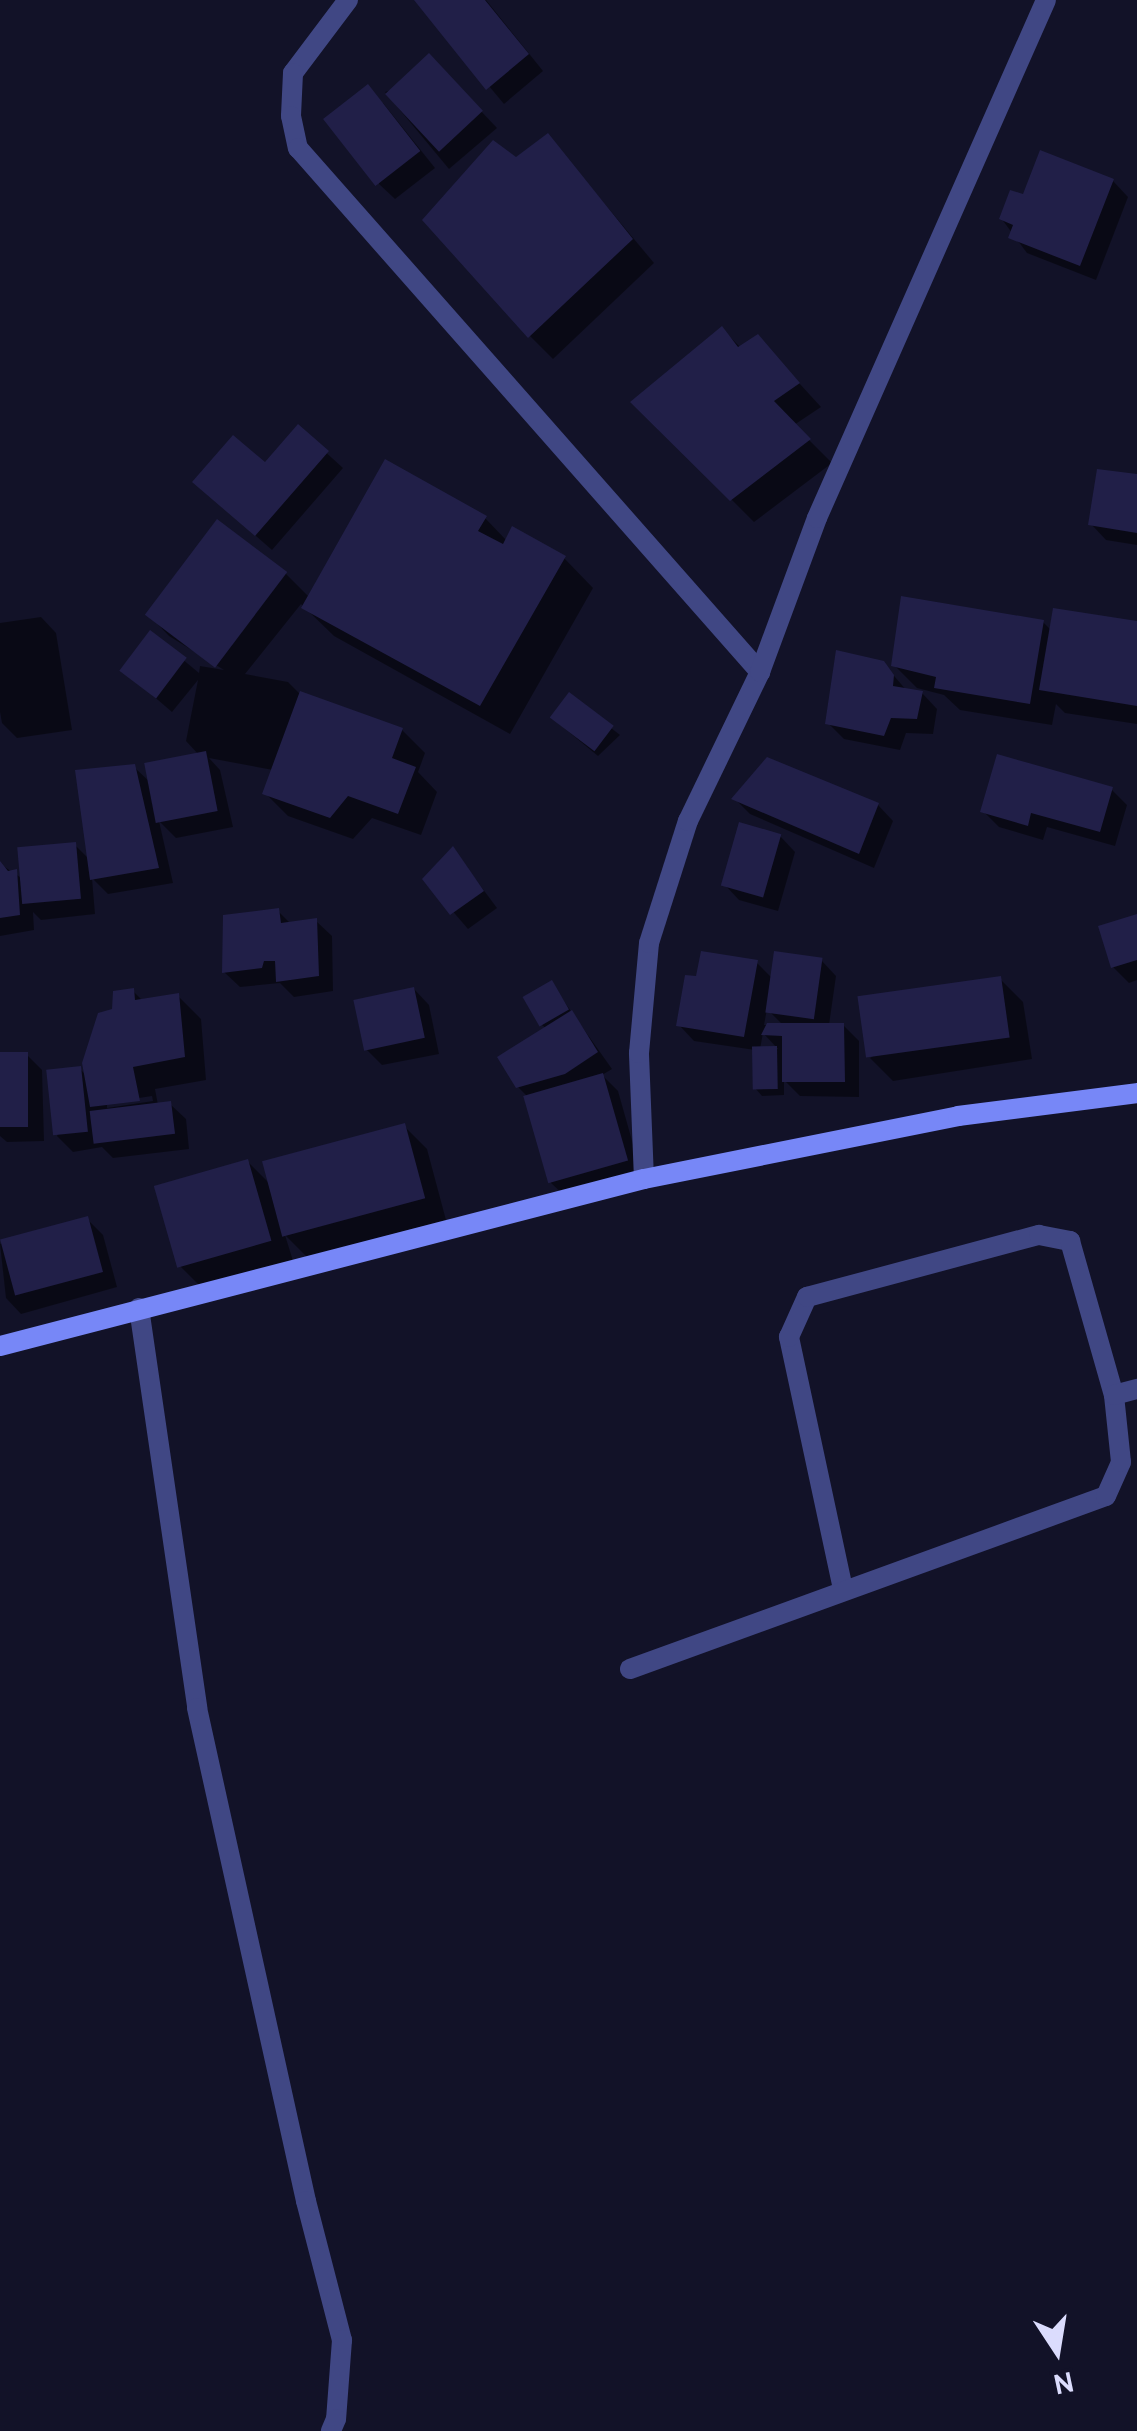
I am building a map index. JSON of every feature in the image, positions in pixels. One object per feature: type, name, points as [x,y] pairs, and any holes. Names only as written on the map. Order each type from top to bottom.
[{"type":"street","points":[[348,0],[293,73],[291,116],[298,148],[760,672]]},
{"type":"street","points":[[644,1179],[639,1053],[649,943],[688,822],[760,672],[816,518],[1046,0]]},
{"type":"street","points":[[0,1346],[644,1179],[958,1116],[1137,1093]]},
{"type":"street","points":[[630,1669],[1106,1496],[1121,1462],[1114,1395],[1070,1241],[1039,1235],[807,1297],[789,1337],[842,1590]]},
{"type":"street","points":[[140,1308],[197,1708],[306,2201],[342,2340],[336,2420],[331,2431]]},
{"type":"street","points":[[1114,1395],[1137,1389]]},
{"type":"building","points":[[414,0],[485,0],[529,54],[486,90]]},
{"type":"building","points":[[429,53],[483,111],[439,152],[385,94]]},
{"type":"building","points":[[368,84],[420,151],[375,186],[323,119]]},
{"type":"building","points":[[548,133],[633,239],[528,338],[422,220],[493,140],[516,157]]},
{"type":"building","points":[[1040,150],[1114,179],[1080,266],[1008,238],[1013,225],[999,219],[1010,190],[1023,194]]},
{"type":"building","points":[[722,326],[738,347],[758,334],[800,383],[774,401],[811,439],[730,501],[630,402]]},
{"type":"building","points":[[298,424],[329,451],[255,536],[192,482],[233,435],[265,462]]},
{"type":"building","points":[[385,459],[487,516],[478,531],[503,544],[512,526],[566,556],[480,706],[301,608]]},
{"type":"building","points":[[1097,469],[1137,474],[1137,533],[1088,525]]},
{"type":"building","points":[[217,519],[287,572],[215,668],[145,615]]},
{"type":"building","points":[[901,596],[1044,620],[1030,704],[934,688],[936,677],[891,666]]},
{"type":"building","points":[[1053,608],[1137,621],[1137,706],[1039,690]]},
{"type":"building","points":[[150,630],[187,658],[156,698],[119,671]]},
{"type":"building","points":[[836,650],[884,661],[894,675],[893,686],[923,691],[917,719],[891,718],[884,736],[825,724]]},
{"type":"building","points":[[300,691],[403,728],[392,758],[416,767],[398,814],[348,796],[330,818],[262,794]]},
{"type":"building","points":[[569,692],[614,726],[594,751],[550,718]]},
{"type":"building","points":[[206,751],[218,811],[156,823],[144,763]]},
{"type":"building","points":[[997,754],[1113,787],[1100,832],[1031,813],[1028,826],[980,812]]},
{"type":"building","points":[[767,757],[879,803],[859,854],[731,799]]},
{"type":"building","points":[[135,764],[159,868],[90,880],[75,770]]},
{"type":"building","points":[[739,822],[781,834],[763,898],[721,885]]},
{"type":"building","points":[[76,842],[81,899],[22,904],[17,847]]},
{"type":"building","points":[[453,846],[484,891],[450,915],[422,879]]},
{"type":"building","points":[[0,861],[8,871],[17,869],[20,915],[0,918]]},
{"type":"building","points":[[279,908],[281,923],[317,918],[319,976],[276,982],[275,961],[264,961],[262,968],[222,973],[223,915]]},
{"type":"building","points":[[1137,914],[1137,960],[1111,968],[1098,926]]},
{"type":"building","points":[[701,951],[758,960],[744,1037],[676,1026],[685,975],[696,976]]},
{"type":"building","points":[[774,951],[823,958],[814,1019],[765,1012]]},
{"type":"building","points":[[1001,976],[1010,1037],[866,1058],[857,996]]},
{"type":"building","points":[[552,980],[569,1009],[540,1026],[523,997]]},
{"type":"building","points":[[414,987],[425,1038],[364,1051],[353,1000]]},
{"type":"building","points":[[134,988],[135,1000],[179,993],[185,1057],[133,1067],[140,1101],[90,1107],[82,1063],[98,1013],[112,1009],[113,991]]},
{"type":"building","points":[[572,1010],[598,1052],[565,1074],[516,1088],[497,1057]]},
{"type":"building","points":[[767,1023],[844,1023],[845,1082],[782,1082],[782,1036],[761,1035]]},
{"type":"building","points":[[752,1046],[777,1046],[778,1089],[753,1089]]},
{"type":"building","points":[[0,1052],[28,1052],[28,1127],[0,1127]]},
{"type":"building","points":[[81,1066],[88,1132],[53,1135],[46,1070]]},
{"type":"building","points":[[603,1073],[628,1160],[548,1183],[523,1096]]},
{"type":"building","points":[[171,1101],[175,1134],[94,1144],[90,1111]]},
{"type":"building","points":[[405,1123],[425,1198],[282,1237],[262,1161]]},
{"type":"building","points":[[248,1159],[271,1241],[177,1268],[154,1186]]},
{"type":"building","points":[[88,1216],[103,1272],[15,1296],[0,1240]]}]
